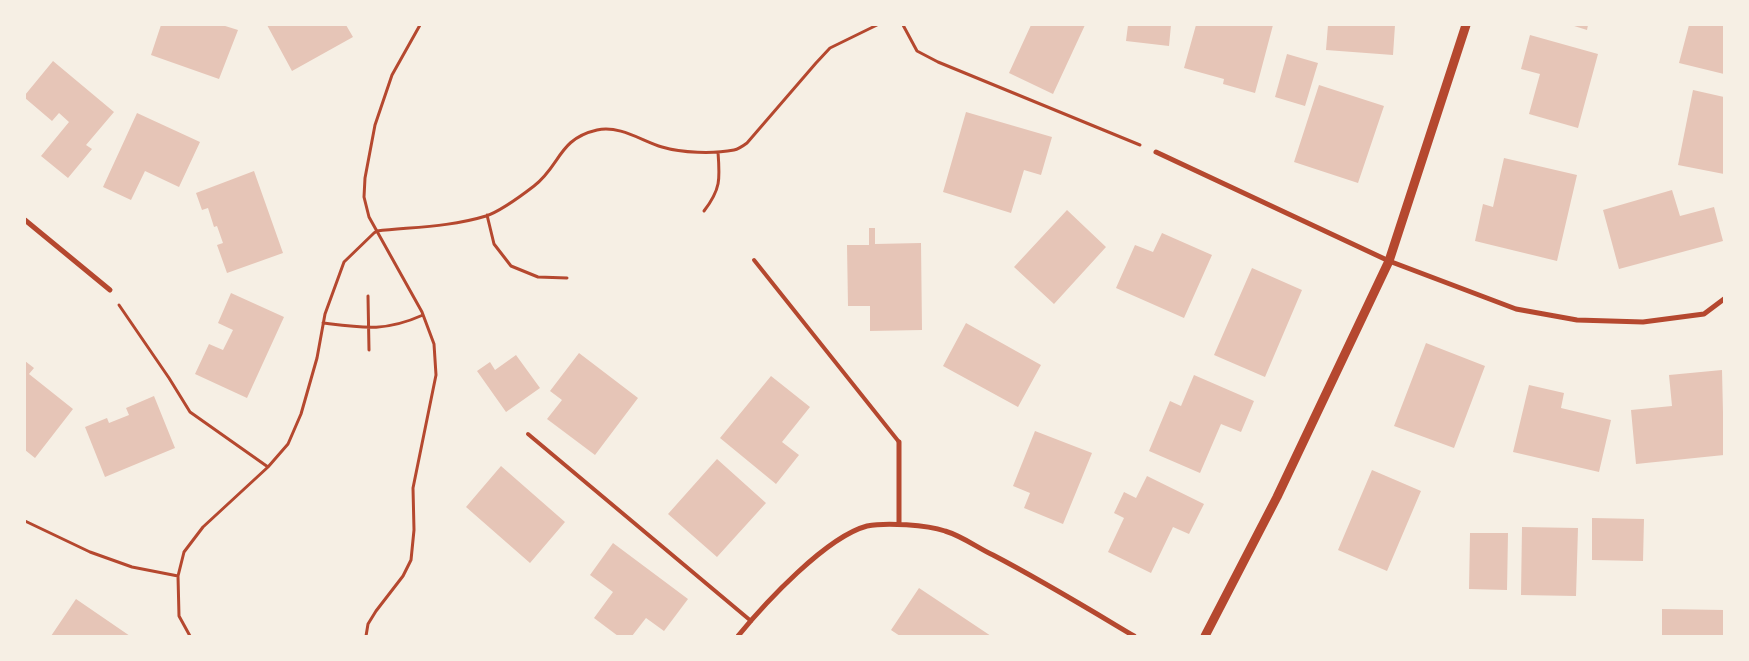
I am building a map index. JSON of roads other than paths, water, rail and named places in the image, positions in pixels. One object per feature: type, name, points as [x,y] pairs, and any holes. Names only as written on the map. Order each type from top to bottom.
[{"type":"street","points":[[1205,636],[1277,497],[1389,261],[1466,25]]},
{"type":"street","points":[[1156,152],[1389,261],[1516,309],[1577,320],[1643,322],[1704,314],[1724,299]]},
{"type":"street","points":[[25,220],[110,290]]},
{"type":"street","points":[[899,442],[899,524]]},
{"type":"street","points":[[738,636],[751,620],[806,564],[841,538],[866,526],[899,524],[946,531],[1030,575],[1134,636]]},
{"type":"lane","points":[[754,260],[899,442]]},
{"type":"lane","points":[[528,434],[751,620]]}]
